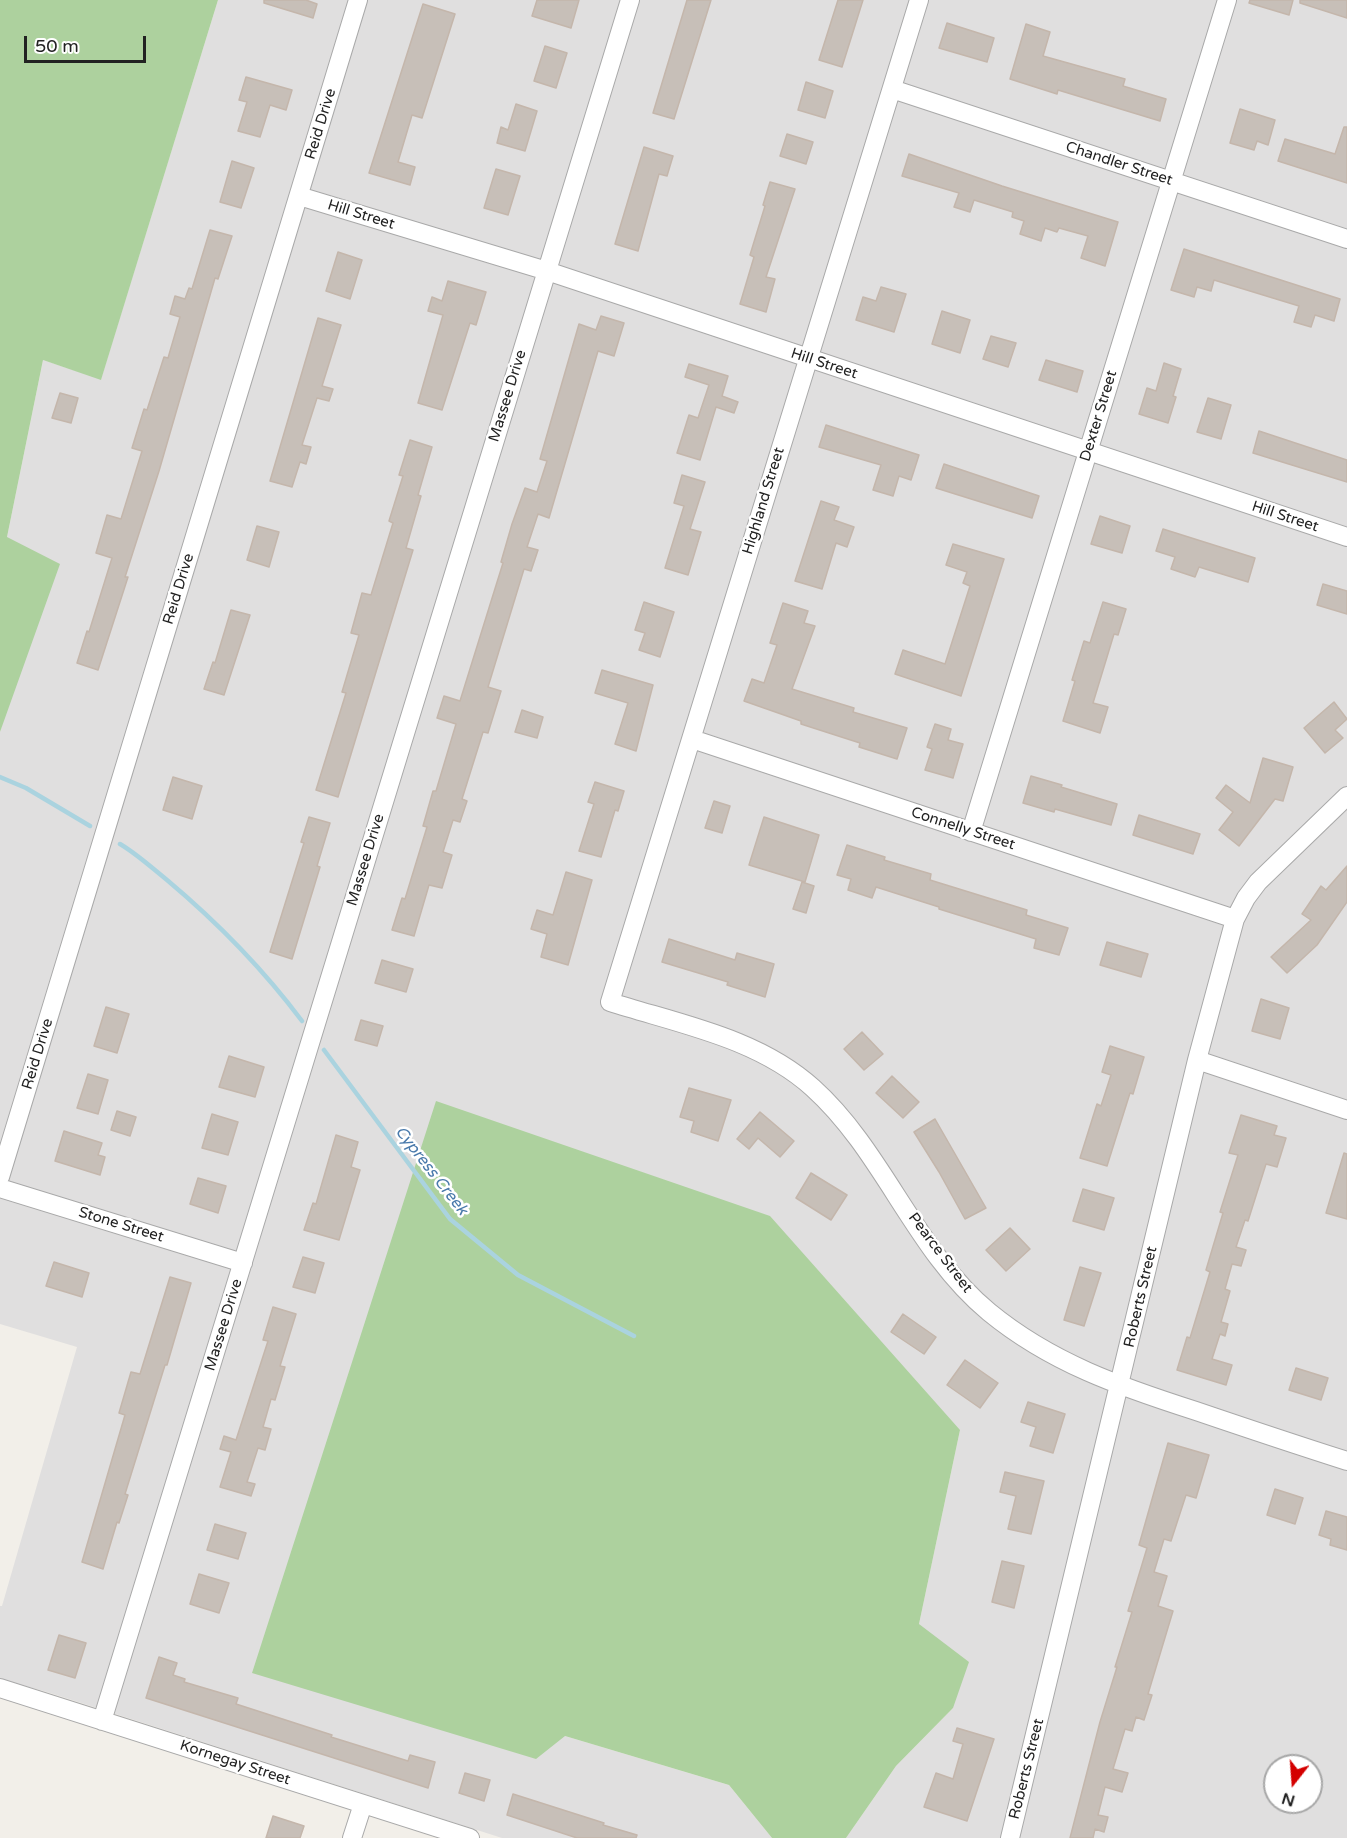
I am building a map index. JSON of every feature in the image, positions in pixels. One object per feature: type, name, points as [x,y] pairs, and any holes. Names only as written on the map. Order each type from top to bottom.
[{"type":"street","name":"Reid Drive","points":[[0,1177],[358,0]]},
{"type":"street","name":"Massee Drive","points":[[102,1720],[630,0]]},
{"type":"street","name":"Highland Street","points":[[610,1002],[919,0]]},
{"type":"street","name":"Dexter Street","points":[[971,832],[1227,0]]},
{"type":"street","name":"Chandler Street","points":[[892,89],[1347,239]]},
{"type":"street","name":"Hill Street","points":[[299,196],[547,271],[1347,537]]},
{"type":"street","name":"Connelly Street","points":[[692,739],[1235,919]]},
{"type":"street","name":"Roberts Street","points":[[1010,1838],[1197,1060],[1235,919],[1258,882],[1347,796]]},
{"type":"street","name":"Pearce Street","points":[[610,1002],[753,1049],[783,1066],[812,1087],[833,1107],[855,1134],[964,1289],[988,1312],[1052,1356],[1119,1386],[1347,1461]]},
{"type":"street","points":[[1197,1060],[1347,1110]]},
{"type":"street","name":"Stone Street","points":[[0,1188],[243,1263]]},
{"type":"street","name":"Kornegay Street","points":[[0,1688],[470,1838]]},
{"type":"street","points":[[352,1838],[363,1804]]},
{"type":"shaded area","points":[[218,0],[1347,0],[1347,1838],[846,1838],[896,1766],[953,1708],[919,1624],[960,1430],[565,1736],[729,1785],[772,1838],[502,1838],[0,1679],[0,1606],[2,1606],[77,1347],[0,1324],[0,732],[3,720],[7,537],[43,360],[101,379]]},
{"type":"green space","points":[[0,0],[218,0],[101,380],[43,360],[7,537],[60,564],[0,732]]},
{"type":"green space","points":[[436,1101],[770,1216],[960,1430],[919,1624],[969,1662],[953,1708],[896,1766],[846,1838],[772,1838],[729,1785],[565,1736],[536,1759],[252,1673]]},
{"type":"building","points":[[264,0],[306,0],[317,4],[313,18],[264,3]]},
{"type":"building","points":[[537,0],[579,0],[571,28],[532,16]]},
{"type":"building","points":[[687,0],[711,0],[674,119],[653,113]]},
{"type":"building","points":[[838,0],[863,0],[842,67],[819,60]]},
{"type":"building","points":[[1250,0],[1293,0],[1289,15],[1249,3]]},
{"type":"building","points":[[1300,0],[1347,0],[1347,18],[1300,3]]},
{"type":"building","points":[[423,4],[455,14],[422,118],[412,115],[398,162],[415,167],[410,185],[369,173]]},
{"type":"building","points":[[947,23],[994,38],[987,62],[939,48]]},
{"type":"building","points":[[1026,24],[1050,32],[1043,56],[1125,79],[1123,86],[1166,99],[1160,121],[1058,90],[1057,94],[1010,79]]},
{"type":"building","points":[[545,46],[567,53],[556,88],[534,81]]},
{"type":"building","points":[[246,77],[292,90],[286,110],[270,105],[260,137],[238,131],[247,102],[239,100]]},
{"type":"building","points":[[806,82],[833,91],[825,118],[798,110]]},
{"type":"building","points":[[516,104],[537,111],[525,151],[497,143],[501,127],[508,130]]},
{"type":"building","points":[[1240,109],[1275,120],[1268,145],[1257,141],[1254,150],[1230,143]]},
{"type":"building","points":[[1344,127],[1347,127],[1347,183],[1278,161],[1285,139],[1335,154]]},
{"type":"building","points":[[787,134],[813,142],[806,164],[780,156]]},
{"type":"building","points":[[644,147],[673,156],[667,176],[659,174],[638,251],[615,244]]},
{"type":"building","points":[[909,154],[1118,222],[1105,266],[1081,258],[1088,236],[1059,228],[1057,232],[1045,228],[1041,241],[1020,234],[1024,221],[1012,217],[1013,212],[974,200],[970,212],[954,207],[959,193],[902,176]]},
{"type":"building","points":[[232,161],[254,168],[241,208],[220,202]]},
{"type":"building","points":[[496,169],[520,176],[508,215],[484,208]]},
{"type":"building","points":[[770,182],[795,189],[766,277],[775,279],[766,312],[740,304],[754,257],[750,255]]},
{"type":"building","points":[[210,230],[232,236],[218,279],[215,278],[159,471],[125,577],[128,577],[98,670],[77,663],[112,558],[96,553],[107,515],[121,519],[142,451],[132,448],[164,357],[168,358],[180,317],[170,314],[175,296],[185,299],[189,288],[192,289]]},
{"type":"building","points":[[1184,249],[1340,299],[1334,321],[1315,315],[1311,327],[1294,322],[1299,306],[1214,280],[1211,291],[1197,287],[1194,297],[1171,290]]},
{"type":"building","points":[[338,252],[362,260],[350,299],[326,291]]},
{"type":"building","points":[[448,281],[486,292],[476,325],[470,323],[442,410],[418,403],[443,315],[428,311],[432,297],[442,301]]},
{"type":"building","points":[[881,287],[906,294],[894,332],[856,320],[863,297],[876,301]]},
{"type":"building","points":[[942,311],[970,320],[960,353],[932,344]]},
{"type":"building","points":[[601,316],[624,323],[614,356],[598,351],[549,518],[538,514],[527,547],[538,550],[531,571],[524,569],[488,687],[501,691],[488,733],[483,732],[462,799],[467,801],[460,822],[453,820],[443,852],[452,855],[442,888],[429,885],[414,936],[392,930],[402,898],[405,899],[427,827],[423,826],[433,791],[436,791],[456,724],[437,718],[444,696],[460,701],[503,563],[501,562],[512,524],[525,488],[537,492],[547,461],[540,459],[579,324],[596,330]]},
{"type":"building","points":[[318,318],[341,325],[322,386],[333,389],[329,401],[317,398],[302,445],[311,447],[306,464],[300,462],[292,487],[270,481]]},
{"type":"building","points":[[991,336],[1016,343],[1008,367],[983,359]]},
{"type":"building","points":[[1046,360],[1083,371],[1077,392],[1039,380]]},
{"type":"building","points":[[1164,363],[1181,369],[1168,423],[1139,414],[1147,388],[1156,391]]},
{"type":"building","points":[[689,364],[728,376],[722,396],[738,402],[734,413],[716,407],[700,460],[677,453],[689,415],[698,418],[709,385],[685,377]]},
{"type":"building","points":[[60,393],[78,398],[71,423],[52,418]]},
{"type":"building","points":[[1208,398],[1231,405],[1221,439],[1197,432]]},
{"type":"building","points":[[826,425],[919,455],[911,480],[899,476],[893,496],[873,490],[881,465],[819,447]]},
{"type":"building","points":[[1259,431],[1347,460],[1347,482],[1253,453]]},
{"type":"building","points":[[410,440],[432,447],[406,548],[413,550],[338,797],[316,790],[346,693],[342,692],[359,635],[351,633],[362,593],[371,595],[393,523],[389,521],[403,476],[399,475]]},
{"type":"building","points":[[944,464],[1039,496],[1032,518],[936,488]]},
{"type":"building","points":[[682,475],[705,482],[690,529],[701,532],[688,575],[665,568],[684,506],[674,503]]},
{"type":"building","points":[[821,501],[839,507],[834,520],[854,527],[847,547],[836,543],[822,589],[795,581]]},
{"type":"building","points":[[1100,516],[1130,526],[1122,553],[1091,544]]},
{"type":"building","points":[[257,526],[279,532],[269,567],[247,560]]},
{"type":"building","points":[[1163,529],[1255,558],[1248,582],[1199,567],[1195,577],[1171,569],[1175,557],[1156,551]]},
{"type":"building","points":[[953,544],[1004,559],[961,696],[895,674],[903,650],[945,664],[970,586],[963,583],[967,572],[946,565]]},
{"type":"building","points":[[1323,584],[1347,591],[1347,614],[1317,605]]},
{"type":"building","points":[[644,602],[674,612],[660,657],[639,650],[645,633],[635,630]]},
{"type":"building","points":[[1103,602],[1126,609],[1118,635],[1114,634],[1093,703],[1108,707],[1100,733],[1063,721],[1084,641],[1090,643]]},
{"type":"building","points":[[783,603],[808,611],[804,623],[815,626],[792,689],[854,708],[853,712],[907,728],[897,759],[859,747],[860,743],[801,724],[801,721],[744,701],[752,679],[764,683],[777,645],[770,643]]},
{"type":"building","points":[[231,610],[250,615],[224,695],[204,689],[213,662],[215,663]]},
{"type":"building","points":[[602,670],[653,685],[636,751],[615,744],[628,703],[595,693]]},
{"type":"building","points":[[1334,702],[1347,719],[1335,730],[1343,738],[1325,753],[1304,728]]},
{"type":"building","points":[[522,710],[543,717],[537,738],[515,732]]},
{"type":"building","points":[[935,724],[951,729],[948,740],[963,744],[953,778],[925,770],[932,749],[927,747]]},
{"type":"building","points":[[1263,758],[1293,767],[1283,801],[1275,799],[1239,846],[1219,830],[1233,812],[1216,798],[1226,785],[1250,803]]},
{"type":"building","points":[[1031,776],[1117,804],[1111,825],[1055,809],[1054,812],[1023,803]]},
{"type":"building","points":[[173,777],[202,786],[192,819],[163,810]]},
{"type":"building","points":[[595,782],[624,791],[618,811],[615,810],[601,857],[579,851],[594,804],[588,802]]},
{"type":"building","points":[[714,801],[730,806],[722,833],[705,828]]},
{"type":"building","points":[[1139,815],[1200,834],[1193,854],[1133,835]]},
{"type":"building","points":[[309,817],[330,823],[317,866],[320,867],[292,959],[270,952],[304,843],[301,842]]},
{"type":"building","points":[[764,817],[819,835],[805,882],[749,865]]},
{"type":"building","points":[[847,845],[885,857],[884,860],[931,874],[930,880],[1027,910],[1026,915],[1068,928],[1059,955],[1034,948],[1036,939],[876,887],[872,898],[848,890],[851,879],[837,875]]},
{"type":"building","points":[[1347,866],[1347,902],[1317,945],[1287,973],[1271,957],[1311,920],[1302,914],[1321,886],[1326,890]]},
{"type":"building","points":[[566,872],[592,880],[568,965],[541,957],[547,934],[531,929],[537,910],[553,915]]},
{"type":"building","points":[[802,882],[814,886],[806,913],[793,909]]},
{"type":"building","points":[[669,939],[735,960],[737,953],[774,964],[765,997],[727,985],[728,982],[662,962]]},
{"type":"building","points":[[1107,942],[1148,954],[1141,977],[1100,965]]},
{"type":"building","points":[[382,960],[413,969],[406,992],[375,983]]},
{"type":"building","points":[[1261,999],[1289,1008],[1280,1039],[1252,1031]]},
{"type":"building","points":[[106,1007],[129,1014],[117,1053],[94,1046]]},
{"type":"building","points":[[361,1020],[383,1026],[377,1046],[355,1040]]},
{"type":"building","points":[[862,1032],[883,1054],[864,1070],[844,1049]]},
{"type":"building","points":[[1110,1046],[1144,1057],[1107,1166],[1080,1158],[1097,1104],[1101,1106],[1111,1075],[1102,1072]]},
{"type":"building","points":[[229,1056],[264,1067],[255,1097],[219,1087]]},
{"type":"building","points":[[88,1074],[108,1080],[98,1114],[77,1108]]},
{"type":"building","points":[[892,1076],[919,1102],[903,1118],[876,1093]]},
{"type":"building","points":[[689,1088],[731,1100],[718,1141],[691,1132],[694,1121],[680,1117]]},
{"type":"building","points":[[117,1111],[136,1117],[130,1136],[111,1130]]},
{"type":"building","points":[[760,1112],[794,1141],[780,1157],[758,1138],[749,1149],[737,1139]]},
{"type":"building","points":[[212,1114],[238,1122],[228,1155],[202,1148]]},
{"type":"building","points":[[1241,1115],[1277,1126],[1274,1135],[1286,1138],[1277,1167],[1266,1164],[1248,1221],[1245,1220],[1236,1247],[1246,1250],[1241,1266],[1232,1264],[1225,1289],[1230,1291],[1221,1322],[1228,1324],[1225,1336],[1220,1334],[1212,1359],[1232,1365],[1226,1385],[1177,1370],[1187,1337],[1190,1338],[1210,1272],[1206,1270],[1223,1213],[1220,1212],[1238,1155],[1229,1153]]},
{"type":"building","points":[[935,1119],[986,1208],[965,1219],[914,1132]]},
{"type":"building","points":[[64,1131],[102,1143],[98,1155],[105,1157],[100,1175],[55,1161]]},
{"type":"building","points":[[336,1135],[358,1142],[351,1167],[360,1170],[339,1240],[304,1230],[313,1203],[316,1204]]},
{"type":"building","points":[[1344,1153],[1347,1154],[1347,1219],[1326,1213]]},
{"type":"building","points":[[811,1173],[847,1195],[831,1220],[796,1198]]},
{"type":"building","points":[[198,1178],[226,1186],[218,1213],[190,1204]]},
{"type":"building","points":[[1083,1189],[1114,1198],[1104,1230],[1073,1221]]},
{"type":"building","points":[[1010,1228],[1030,1249],[1006,1271],[986,1250]]},
{"type":"building","points":[[303,1257],[324,1263],[315,1293],[293,1287]]},
{"type":"building","points":[[54,1262],[89,1273],[82,1297],[46,1286]]},
{"type":"building","points":[[1080,1267],[1101,1273],[1084,1326],[1064,1320]]},
{"type":"building","points":[[170,1277],[191,1283],[125,1494],[128,1495],[103,1569],[82,1562],[125,1415],[119,1413],[131,1372],[140,1374]]},
{"type":"building","points":[[273,1307],[296,1314],[280,1366],[285,1367],[275,1400],[271,1399],[263,1427],[271,1429],[265,1450],[258,1448],[247,1482],[255,1484],[251,1496],[220,1487],[231,1452],[220,1449],[224,1436],[236,1440],[268,1341],[263,1340]]},
{"type":"building","points":[[903,1314],[936,1337],[924,1354],[891,1332]]},
{"type":"building","points":[[965,1360],[998,1383],[980,1408],[947,1385]]},
{"type":"building","points":[[1296,1368],[1328,1378],[1321,1400],[1289,1390]]},
{"type":"building","points":[[1028,1402],[1065,1414],[1053,1453],[1030,1446],[1036,1427],[1021,1422]]},
{"type":"building","points":[[1168,1443],[1209,1455],[1196,1498],[1186,1495],[1171,1541],[1164,1539],[1154,1572],[1167,1576],[1158,1606],[1173,1611],[1148,1694],[1152,1695],[1144,1720],[1136,1717],[1132,1731],[1125,1729],[1113,1769],[1128,1773],[1122,1792],[1105,1787],[1098,1815],[1108,1817],[1104,1832],[1095,1829],[1093,1838],[1070,1838],[1100,1722],[1117,1667],[1115,1667],[1132,1612],[1128,1611],[1147,1548],[1139,1545]]},
{"type":"building","points":[[1005,1472],[1044,1481],[1031,1534],[1008,1529],[1016,1496],[1000,1492]]},
{"type":"building","points":[[1275,1489],[1303,1498],[1295,1524],[1267,1515]]},
{"type":"building","points":[[1326,1511],[1347,1517],[1347,1550],[1330,1545],[1331,1539],[1319,1535]]},
{"type":"building","points":[[215,1524],[246,1533],[238,1559],[207,1550]]},
{"type":"building","points":[[1002,1561],[1024,1566],[1014,1608],[992,1602]]},
{"type":"building","points":[[199,1574],[229,1583],[219,1613],[190,1604]]},
{"type":"building","points":[[59,1635],[86,1643],[75,1678],[48,1670]]},
{"type":"building","points":[[159,1657],[177,1663],[173,1675],[185,1679],[184,1682],[238,1698],[236,1704],[408,1761],[410,1755],[435,1762],[428,1788],[146,1698]]},
{"type":"building","points":[[957,1728],[994,1739],[967,1821],[924,1807],[936,1773],[953,1779],[963,1744],[953,1741]]},
{"type":"building","points":[[465,1773],[490,1780],[484,1801],[459,1793]]},
{"type":"building","points":[[513,1794],[604,1823],[603,1825],[637,1835],[636,1838],[577,1838],[507,1815]]},
{"type":"building","points":[[273,1816],[304,1826],[300,1838],[266,1838]]},
{"type":"waterway","name":"Cypress Creek","points":[[0,777],[26,788],[90,826]]},
{"type":"waterway","name":"Cypress Creek","points":[[120,844],[204,912],[255,965],[302,1021]]},
{"type":"waterway","name":"Cypress Creek","points":[[324,1050],[450,1219],[518,1275],[634,1336]]}]
